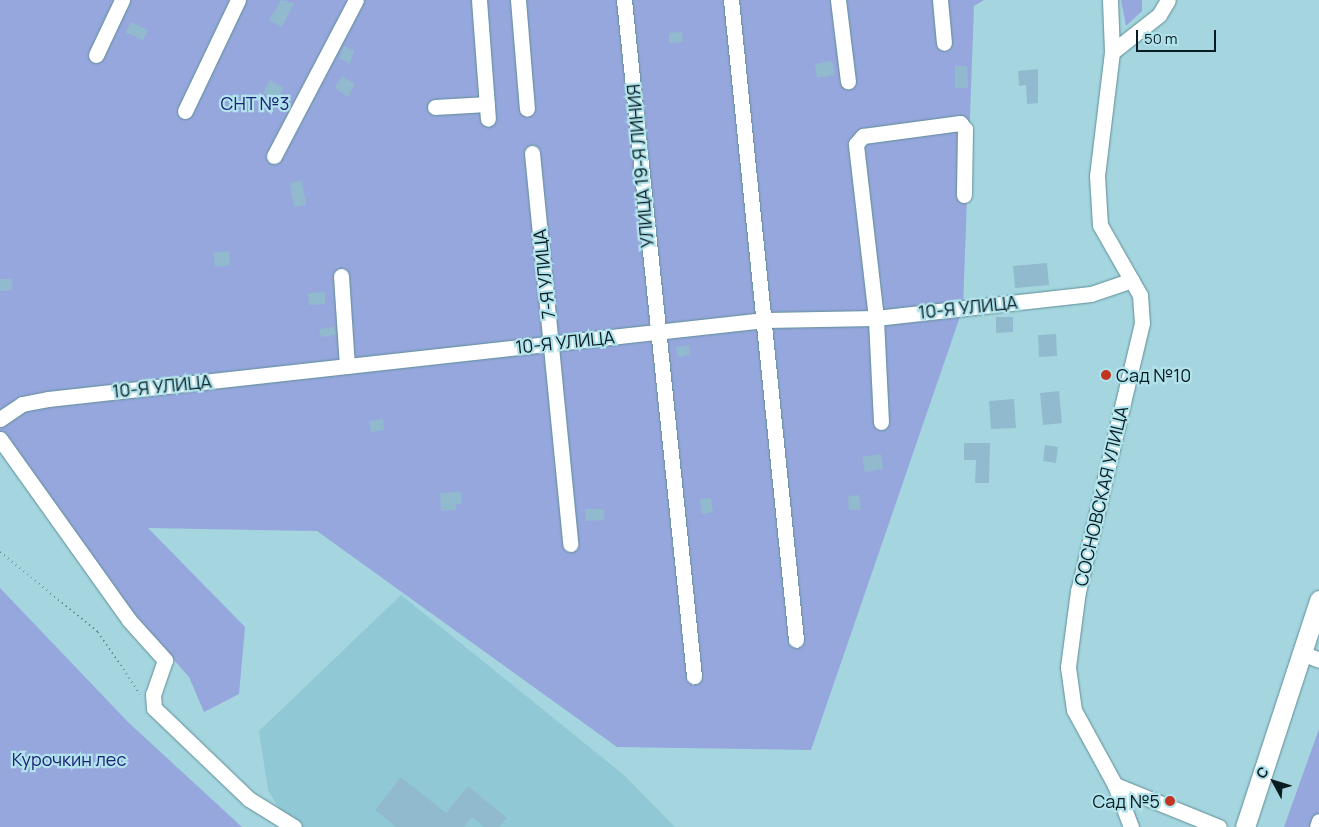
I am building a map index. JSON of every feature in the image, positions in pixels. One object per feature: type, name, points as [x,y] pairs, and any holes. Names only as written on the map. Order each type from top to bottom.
[{"type":"main road","points":[[1245,827],[1310,656],[1319,600]]},
{"type":"street","points":[[96,54],[122,0]]},
{"type":"street","points":[[184,111],[238,0]]},
{"type":"street","points":[[274,156],[356,0]]},
{"type":"street","points":[[436,107],[488,111],[479,0]]},
{"type":"street","points":[[518,0],[527,109]]},
{"type":"street","name":"УЛИЦА 19-Я ЛИНИЯ","points":[[624,0],[655,333],[694,676]]},
{"type":"street","points":[[731,0],[796,640]]},
{"type":"street","points":[[838,0],[848,80]]},
{"type":"street","points":[[940,0],[944,43]]},
{"type":"street","name":"СОСНОВСКАЯ УЛИЦА","points":[[1110,0],[1112,52],[1097,176],[1100,225],[1140,295],[1142,323],[1078,591],[1068,667],[1074,710],[1115,785],[1131,827]]},
{"type":"street","points":[[1112,52],[1159,15],[1168,0]]},
{"type":"street","points":[[881,422],[876,318],[856,144],[863,136],[960,122],[965,129],[964,195]]},
{"type":"street","name":"7-Я УЛИЦА","points":[[532,153],[570,544]]},
{"type":"street","points":[[341,276],[347,366]]},
{"type":"street","name":"10-Я УЛИЦА","points":[[0,419],[22,404],[48,399],[765,320],[876,318],[1091,294],[1132,280]]},
{"type":"street","points":[[0,439],[129,620],[165,660],[153,694],[154,708],[250,799],[294,827]]},
{"type":"street","points":[[1115,785],[1219,827]]},
{"type":"street","points":[[1317,827],[1319,821]]},
{"type":"path","points":[[0,552],[98,632],[135,690],[154,708]]},
{"type":"shaded area","points":[[401,595],[624,775],[675,827],[290,827],[268,790],[259,731]]},
{"type":"green space","name":"СНТ №3","points":[[0,0],[984,0],[974,6],[963,308],[811,750],[617,747],[317,531],[148,528],[245,627],[239,694],[204,712],[189,677],[126,605],[0,440]]},
{"type":"green space","points":[[1121,0],[1142,0],[1142,11],[1126,26]]},
{"type":"green space","name":"Курочкин лес","points":[[0,588],[129,723],[242,827],[0,827]]},
{"type":"green space","points":[[1319,729],[1319,827],[1284,827]]},
{"type":"building","points":[[281,0],[294,3],[282,27],[269,20]]},
{"type":"building","points":[[131,22],[148,30],[143,40],[126,33]]},
{"type":"building","points":[[682,32],[683,42],[669,43],[669,33]]},
{"type":"building","points":[[344,46],[354,51],[350,64],[339,58]]},
{"type":"building","points":[[832,61],[835,75],[817,78],[815,64]]},
{"type":"building","points":[[955,66],[967,66],[968,88],[955,88]]},
{"type":"building","points":[[1038,69],[1038,103],[1027,104],[1026,85],[1019,86],[1018,71]]},
{"type":"building","points":[[342,76],[355,84],[348,97],[335,88]]},
{"type":"building","points":[[270,80],[284,88],[277,101],[263,93]]},
{"type":"building","points":[[302,181],[306,205],[294,207],[290,183]]},
{"type":"building","points":[[229,251],[230,265],[215,267],[213,253]]},
{"type":"building","points":[[1047,263],[1049,285],[1015,288],[1013,266]]},
{"type":"building","points":[[0,279],[12,279],[12,290],[0,291]]},
{"type":"building","points":[[325,292],[325,304],[309,305],[308,293]]},
{"type":"building","points":[[996,317],[1013,317],[1013,332],[996,333]]},
{"type":"building","points":[[335,327],[336,335],[321,337],[319,329]]},
{"type":"building","points":[[1056,334],[1057,356],[1039,357],[1038,335]]},
{"type":"building","points":[[689,345],[690,355],[678,357],[676,347]]},
{"type":"building","points":[[1059,391],[1062,423],[1043,425],[1040,393]]},
{"type":"building","points":[[1014,399],[1016,428],[991,429],[989,401]]},
{"type":"building","points":[[383,419],[384,430],[371,432],[369,421]]},
{"type":"building","points":[[964,443],[990,443],[989,483],[975,483],[976,460],[964,460]]},
{"type":"building","points":[[1045,445],[1058,447],[1056,463],[1043,461]]},
{"type":"building","points":[[881,454],[883,469],[865,472],[862,457]]},
{"type":"building","points":[[461,492],[462,504],[456,504],[456,510],[441,511],[440,493]]},
{"type":"building","points":[[859,495],[861,510],[849,510],[848,496]]},
{"type":"building","points":[[711,498],[713,512],[702,514],[700,499]]},
{"type":"building","points":[[585,509],[604,509],[604,520],[586,521]]},
{"type":"building","points":[[401,777],[446,813],[468,786],[507,818],[499,827],[484,827],[472,817],[464,827],[396,827],[375,810]]},
{"type":"place","name":"Сад №10","points":[[1106,375]]},
{"type":"place","name":"Сад №5","points":[[1170,801]]}]
